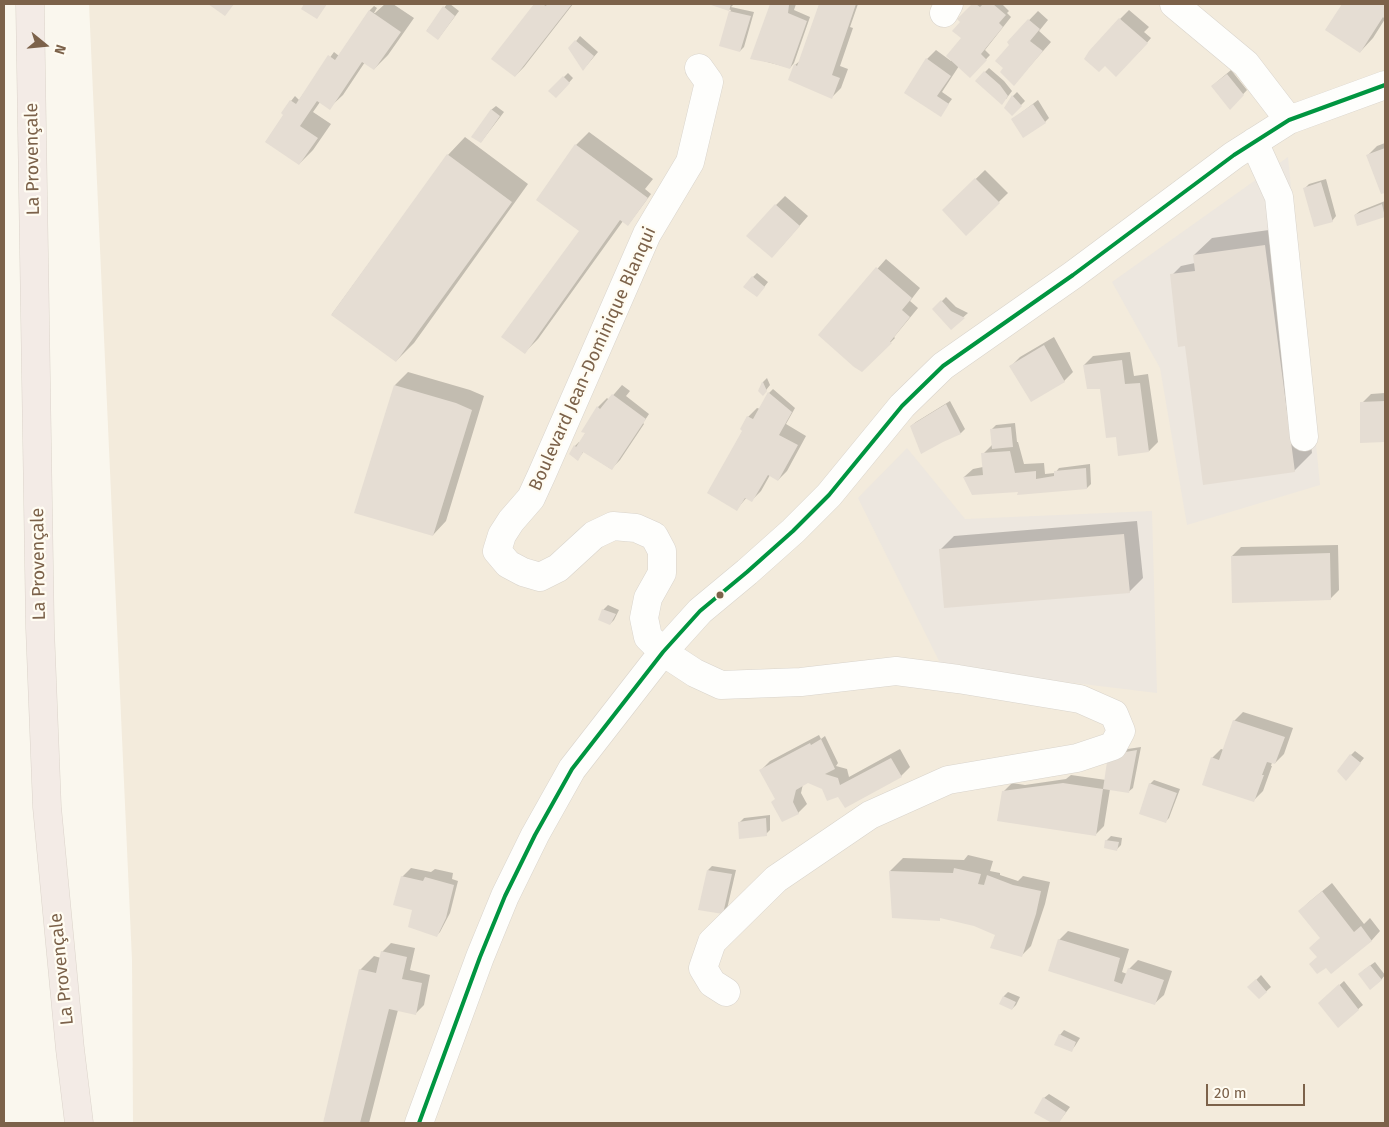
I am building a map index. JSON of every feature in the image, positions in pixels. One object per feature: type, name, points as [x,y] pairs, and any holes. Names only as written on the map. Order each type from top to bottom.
[{"type":"highway","name":"La Provençale","points":[[30,4],[40,628],[48,807],[55,903],[79,1123]]},
{"type":"street","points":[[1177,4],[1246,64],[1289,120]]},
{"type":"street","name":"Boulevard Jean-Dominique Blanqui","points":[[663,652],[648,638],[644,618],[648,598],[662,573],[662,551],[654,536],[636,528],[613,526],[594,536],[558,568],[540,577],[522,572],[508,564],[497,551],[502,535],[511,521],[531,498],[647,234],[690,162],[709,82],[699,68]]},
{"type":"street","points":[[419,1123],[484,948],[535,835],[572,769],[663,652],[700,611],[787,537],[829,495],[902,406],[943,366],[1073,275],[1254,142],[1289,120],[1385,85]]},
{"type":"street","points":[[1254,142],[1279,198],[1304,437]]},
{"type":"street","points":[[663,652],[695,673],[721,686],[801,682],[896,672],[958,678],[1080,699],[1114,714],[1121,731],[1113,746],[1077,758],[948,780],[870,815],[776,879],[712,942],[703,968],[712,982],[726,992]]},
{"type":"shaded area","points":[[89,4],[1385,4],[1385,1123],[133,1123],[132,960]]},
{"type":"shaded area","points":[[1288,157],[1320,485],[1187,525],[1160,368],[1112,282]]},
{"type":"shaded area","points":[[907,448],[965,519],[1152,511],[1157,693],[942,667],[858,498]]},
{"type":"building","points":[[208,4],[234,4],[225,16]]},
{"type":"building","points":[[304,4],[327,4],[317,19],[301,9]]},
{"type":"building","points":[[534,4],[546,6],[547,4],[572,4],[515,77],[491,59]]},
{"type":"building","points":[[708,4],[731,4],[729,11]]},
{"type":"building","points":[[770,4],[789,5],[788,13],[807,21],[790,69],[750,59]]},
{"type":"building","points":[[819,4],[856,4],[832,75],[840,78],[832,99],[788,80],[794,64],[797,66]]},
{"type":"building","points":[[972,4],[980,7],[983,4],[993,4],[1006,15],[999,23],[1003,27],[981,54],[987,60],[970,78],[946,56],[961,38],[952,31],[960,22],[957,19]]},
{"type":"building","points":[[1342,4],[1385,4],[1385,19],[1383,17],[1360,53],[1325,30]]},
{"type":"building","points":[[443,6],[455,16],[438,40],[426,31]]},
{"type":"building","points":[[369,10],[401,32],[374,70],[362,62],[330,110],[317,101],[300,126],[318,138],[299,165],[265,142],[283,115],[281,113],[290,100],[296,104],[328,55],[335,60]]},
{"type":"building","points":[[729,11],[751,16],[740,52],[719,46]]},
{"type":"building","points":[[1119,18],[1148,43],[1116,77],[1105,66],[1099,72],[1084,59]]},
{"type":"building","points":[[1028,19],[1040,29],[1030,41],[1043,51],[1014,86],[1000,72],[1003,68],[995,61],[1009,45],[1007,42]]},
{"type":"building","points":[[575,40],[594,56],[583,71],[568,48]]},
{"type":"building","points":[[926,58],[951,76],[937,96],[949,104],[941,117],[904,93]]},
{"type":"building","points":[[984,71],[1000,85],[1008,96],[1002,105],[975,81]]},
{"type":"building","points":[[1227,74],[1244,95],[1230,110],[1211,86]]},
{"type":"building","points":[[563,76],[570,83],[556,98],[548,91]]},
{"type":"building","points":[[1012,95],[1022,106],[1012,116],[1004,108]]},
{"type":"building","points":[[1033,104],[1046,123],[1023,138],[1011,119]]},
{"type":"building","points":[[491,109],[500,116],[481,143],[471,137]]},
{"type":"building","points":[[575,144],[648,198],[628,226],[620,220],[525,354],[501,337],[579,231],[536,200]]},
{"type":"building","points":[[1385,148],[1385,193],[1381,194],[1366,155]]},
{"type":"building","points":[[447,154],[512,202],[396,362],[331,315]]},
{"type":"building","points":[[975,178],[1000,203],[966,236],[942,210]]},
{"type":"building","points":[[1321,182],[1333,222],[1314,227],[1303,188]]},
{"type":"building","points":[[775,204],[800,226],[772,258],[746,236]]},
{"type":"building","points":[[1382,204],[1385,217],[1357,226],[1354,215]]},
{"type":"building","points":[[1265,245],[1295,472],[1203,485],[1185,346],[1178,347],[1170,274],[1195,271],[1193,255]]},
{"type":"building","points":[[876,267],[912,298],[902,310],[910,317],[890,342],[892,343],[862,372],[818,335]]},
{"type":"building","points":[[752,276],[765,287],[757,297],[743,287]]},
{"type":"building","points":[[941,300],[951,311],[965,318],[951,330],[932,309]]},
{"type":"building","points":[[1044,345],[1065,382],[1031,402],[1009,366]]},
{"type":"building","points":[[1122,360],[1125,384],[1140,383],[1149,452],[1118,456],[1116,437],[1106,438],[1100,389],[1087,389],[1083,365]]},
{"type":"building","points":[[762,382],[767,391],[763,396],[758,391]]},
{"type":"building","points":[[394,385],[456,403],[472,410],[433,536],[354,513]]},
{"type":"building","points":[[768,392],[792,412],[779,435],[798,445],[778,481],[768,475],[752,502],[745,498],[737,511],[707,493],[742,431],[740,429],[747,416],[753,419]]},
{"type":"building","points":[[612,394],[646,419],[612,470],[583,452],[578,461],[569,454],[585,433],[581,432],[597,406],[600,409]]},
{"type":"building","points":[[1385,401],[1385,442],[1360,443],[1360,402]]},
{"type":"building","points":[[946,404],[961,434],[921,454],[910,426]]},
{"type":"building","points":[[1011,427],[1013,447],[992,449],[990,429]]},
{"type":"building","points":[[1010,451],[1015,473],[1036,471],[1036,479],[1054,476],[1054,471],[1086,468],[1087,489],[1017,495],[1018,492],[972,495],[963,477],[983,475],[981,453]]},
{"type":"building","points":[[1124,534],[1130,593],[944,608],[939,549]]},
{"type":"building","points":[[1330,553],[1331,600],[1232,603],[1231,556]]},
{"type":"building","points":[[602,609],[616,614],[610,625],[598,620]]},
{"type":"building","points":[[1233,720],[1285,737],[1275,764],[1267,762],[1254,802],[1202,785],[1211,757],[1219,760]]},
{"type":"building","points":[[821,739],[835,769],[825,774],[838,778],[840,785],[891,758],[902,777],[845,808],[838,797],[827,801],[822,789],[808,783],[796,790],[793,802],[799,814],[782,822],[771,802],[775,799],[759,770]]},
{"type":"building","points":[[1137,750],[1129,793],[1103,789],[1108,755]]},
{"type":"building","points":[[1350,754],[1361,763],[1346,781],[1337,771]]},
{"type":"building","points":[[1063,783],[1103,789],[1096,836],[997,821],[1002,791]]},
{"type":"building","points":[[1149,783],[1177,793],[1166,823],[1139,814]]},
{"type":"building","points":[[766,818],[767,836],[739,839],[738,822]]},
{"type":"building","points":[[1105,840],[1119,842],[1117,851],[1104,848]]},
{"type":"building","points":[[954,868],[981,874],[978,884],[984,885],[987,875],[1013,885],[1041,891],[1036,914],[1022,957],[990,948],[995,935],[974,926],[940,918],[940,921],[892,918],[889,871],[953,873]]},
{"type":"building","points":[[707,870],[732,874],[723,914],[698,910]]},
{"type":"building","points":[[401,876],[423,881],[425,877],[454,885],[446,918],[437,937],[408,927],[412,910],[393,905]]},
{"type":"building","points":[[1322,891],[1354,932],[1361,926],[1372,941],[1331,974],[1326,968],[1317,974],[1309,964],[1317,957],[1309,948],[1320,938],[1298,911]]},
{"type":"building","points":[[1058,939],[1120,958],[1114,981],[1122,984],[1128,968],[1164,980],[1155,1005],[1048,971]]},
{"type":"building","points":[[381,951],[407,957],[402,979],[422,983],[416,1015],[389,1009],[360,1123],[323,1123],[359,969],[376,973]]},
{"type":"building","points":[[1370,965],[1382,980],[1370,990],[1358,974]]},
{"type":"building","points":[[1256,979],[1267,992],[1259,999],[1247,987]]},
{"type":"building","points":[[1339,984],[1359,1010],[1338,1028],[1318,1003]]},
{"type":"building","points":[[1003,996],[1016,1002],[1012,1010],[999,1004]]},
{"type":"building","points":[[1059,1034],[1076,1042],[1072,1052],[1054,1045]]},
{"type":"building","points":[[1043,1097],[1066,1112],[1059,1123],[1052,1123],[1034,1113]]},
{"type":"transit line","points":[[419,1123],[480,957],[505,896],[535,835],[572,769],[663,652],[700,611],[793,531],[829,495],[902,406],[943,366],[1073,275],[1234,155],[1289,120],[1385,85]]}]
